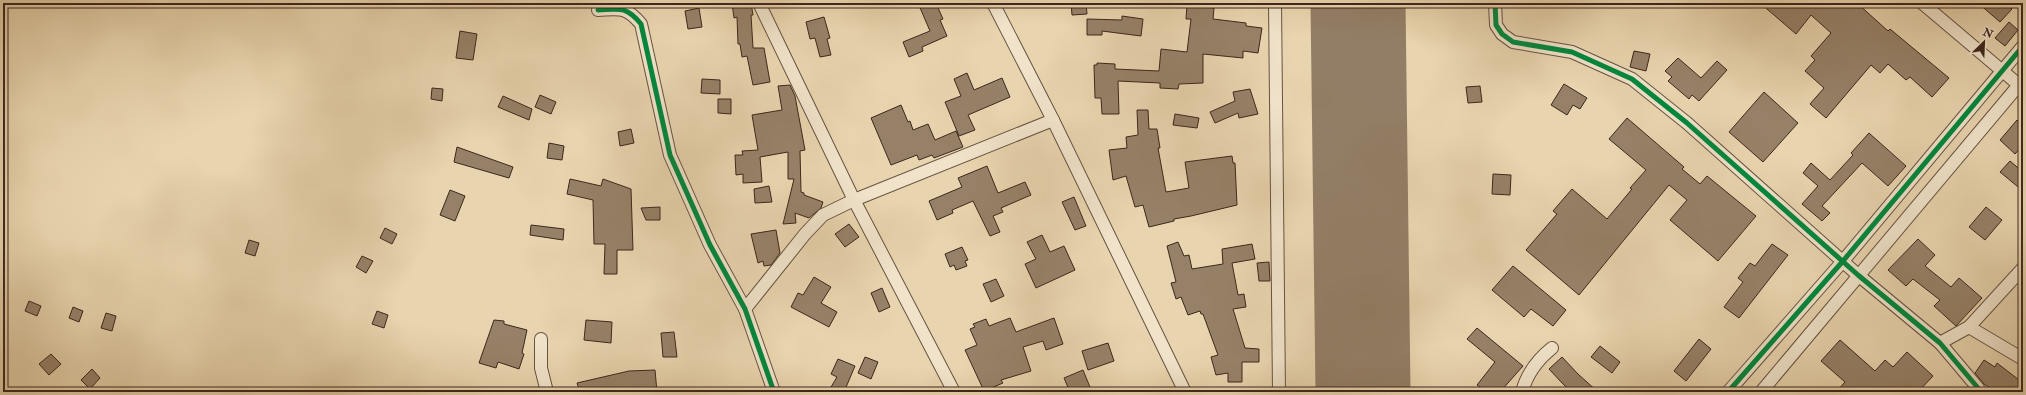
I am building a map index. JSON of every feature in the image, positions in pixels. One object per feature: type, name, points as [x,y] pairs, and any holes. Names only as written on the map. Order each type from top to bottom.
[{"type":"street","points":[[759,3],[854,200],[954,392]]},
{"type":"street","points":[[993,3],[1053,120],[1185,392]]},
{"type":"street","points":[[1275,3],[1279,392]]},
{"type":"street","points":[[1495,3],[1496,24],[1502,34],[1513,42],[1572,52],[1632,80],[1687,123],[1858,275],[1940,343],[1978,388]]},
{"type":"street","points":[[1761,392],[2021,82],[2002,71],[1929,5]]},
{"type":"street","points":[[598,10],[618,9],[631,12],[641,24],[670,155],[710,246],[745,309],[774,392]]},
{"type":"street","points":[[1728,392],[1843,261],[2023,46]]},
{"type":"street","points":[[745,309],[805,234],[823,215],[854,200],[1053,120]]},
{"type":"street","points":[[1940,343],[1969,327],[2023,268]]},
{"type":"street","points":[[1969,327],[2023,359]]},
{"type":"street","points":[[541,339],[541,368],[547,392]]},
{"type":"street","points":[[1522,392],[1530,371],[1540,358],[1552,348]]},
{"type":"building","points":[[732,3],[751,3],[753,15],[751,15],[753,48],[764,48],[770,82],[753,85],[747,56],[742,57],[740,44],[738,44],[737,17],[734,18]]},
{"type":"building","points":[[918,3],[936,3],[943,19],[940,20],[947,36],[922,47],[923,51],[909,57],[903,42],[930,31]]},
{"type":"building","points":[[1071,3],[1086,3],[1087,14],[1072,15]]},
{"type":"building","points":[[1760,3],[1857,3],[1888,31],[1890,29],[1949,78],[1932,97],[1910,77],[1906,80],[1888,64],[1880,73],[1871,65],[1826,118],[1810,104],[1824,88],[1805,71],[1815,60],[1811,56],[1831,33],[1811,15],[1796,34]]},
{"type":"building","points":[[1978,3],[2005,3],[2012,9],[2000,22]]},
{"type":"building","points":[[1187,5],[1214,8],[1213,19],[1246,23],[1246,26],[1262,28],[1258,53],[1243,51],[1243,58],[1203,54],[1203,83],[1179,84],[1178,89],[1160,88],[1160,83],[1118,81],[1119,114],[1102,114],[1101,98],[1095,98],[1094,65],[1097,65],[1097,63],[1115,64],[1115,69],[1159,71],[1161,49],[1187,52],[1191,19],[1186,19]]},
{"type":"building","points":[[699,8],[702,27],[688,29],[685,11]]},
{"type":"building","points":[[1122,16],[1143,19],[1141,36],[1102,31],[1102,35],[1087,35],[1087,19],[1122,20]]},
{"type":"building","points":[[824,17],[830,38],[827,39],[831,55],[820,57],[815,38],[810,39],[806,22]]},
{"type":"building","points":[[2009,22],[2018,30],[2005,46],[1995,38]]},
{"type":"building","points":[[460,31],[477,34],[473,60],[456,58]]},
{"type":"building","points":[[1634,51],[1650,54],[1646,71],[1630,67]]},
{"type":"building","points":[[1678,58],[1701,78],[1717,61],[1727,70],[1699,101],[1692,95],[1689,99],[1668,81],[1672,77],[1665,71]]},
{"type":"building","points":[[967,73],[974,90],[1002,78],[1010,97],[968,115],[975,130],[959,136],[945,102],[961,96],[954,79]]},
{"type":"building","points":[[702,79],[720,80],[720,94],[701,93]]},
{"type":"building","points":[[1564,84],[1587,98],[1580,109],[1573,105],[1567,115],[1551,105]]},
{"type":"building","points":[[790,85],[795,96],[805,150],[800,151],[801,192],[804,193],[804,195],[823,202],[821,208],[809,218],[795,213],[796,223],[783,224],[794,179],[788,179],[788,152],[760,157],[762,182],[743,183],[743,174],[736,175],[735,155],[743,155],[742,151],[758,150],[752,115],[782,110],[778,86]]},
{"type":"building","points":[[1480,86],[1482,102],[1468,103],[1466,87]]},
{"type":"building","points":[[432,88],[443,89],[442,101],[431,99]]},
{"type":"building","points":[[1250,89],[1258,114],[1239,118],[1238,113],[1215,123],[1210,112],[1235,101],[1233,92]]},
{"type":"building","points":[[1764,92],[1798,123],[1763,162],[1729,132]]},
{"type":"building","points":[[540,95],[556,102],[551,114],[535,107]]},
{"type":"building","points":[[503,96],[532,109],[529,120],[498,107]]},
{"type":"building","points":[[718,99],[731,99],[731,114],[718,113]]},
{"type":"building","points":[[901,105],[913,130],[928,124],[935,140],[956,131],[963,147],[934,158],[932,155],[919,160],[917,155],[891,165],[871,118]]},
{"type":"building","points":[[1137,110],[1148,110],[1149,129],[1157,129],[1160,148],[1158,148],[1166,192],[1189,188],[1185,162],[1232,156],[1233,163],[1235,163],[1237,205],[1174,219],[1174,221],[1149,227],[1143,205],[1135,207],[1126,176],[1113,180],[1109,150],[1127,148],[1126,137],[1138,135]]},
{"type":"building","points":[[1175,114],[1199,118],[1197,128],[1173,125]]},
{"type":"building","points":[[1627,118],[1684,167],[1682,169],[1700,184],[1707,176],[1756,216],[1718,261],[1670,220],[1687,200],[1669,185],[1579,295],[1526,250],[1557,214],[1553,211],[1572,189],[1607,219],[1632,189],[1630,188],[1646,170],[1609,139]]},
{"type":"building","points":[[2017,120],[2023,126],[2023,145],[2015,154],[2000,140]]},
{"type":"building","points":[[631,129],[634,143],[620,146],[618,132]]},
{"type":"building","points":[[1869,133],[1906,166],[1888,186],[1862,163],[1822,206],[1830,213],[1822,221],[1802,204],[1818,186],[1803,173],[1811,163],[1830,180],[1853,155],[1851,153]]},
{"type":"building","points":[[549,143],[564,146],[562,160],[547,158]]},
{"type":"building","points":[[457,147],[513,167],[509,178],[454,162]]},
{"type":"building","points":[[2010,161],[2023,172],[2023,191],[2000,172]]},
{"type":"building","points":[[987,166],[998,193],[1025,182],[1031,195],[1001,208],[1003,212],[993,216],[1000,232],[990,236],[973,201],[952,210],[953,213],[937,220],[929,201],[962,187],[958,178]]},
{"type":"building","points":[[1493,174],[1511,175],[1510,195],[1492,194]]},
{"type":"building","points":[[570,179],[601,186],[603,179],[631,189],[633,250],[617,250],[617,274],[604,274],[605,244],[594,244],[593,200],[567,194]]},
{"type":"building","points":[[769,186],[772,202],[755,203],[754,189]]},
{"type":"building","points":[[450,190],[465,196],[455,221],[440,215]]},
{"type":"building","points":[[1074,197],[1086,226],[1075,230],[1062,202]]},
{"type":"building","points":[[660,207],[660,220],[646,220],[641,208]]},
{"type":"building","points":[[1986,207],[2002,220],[1985,240],[1969,227]]},
{"type":"building","points":[[849,224],[859,237],[845,247],[835,234]]},
{"type":"building","points":[[531,225],[564,229],[563,240],[530,235]]},
{"type":"building","points":[[385,228],[397,234],[392,244],[380,238]]},
{"type":"building","points":[[776,230],[780,253],[771,265],[764,266],[763,261],[758,263],[751,234]]},
{"type":"building","points":[[1042,235],[1050,252],[1064,246],[1075,270],[1036,288],[1025,264],[1036,259],[1027,242]]},
{"type":"building","points":[[1918,239],[1935,255],[1925,266],[1951,287],[1959,278],[1982,298],[1956,326],[1934,306],[1940,300],[1913,279],[1906,286],[1888,270]]},
{"type":"building","points":[[249,240],[259,243],[255,256],[245,253]]},
{"type":"building","points":[[1178,242],[1184,256],[1189,255],[1192,269],[1223,264],[1222,249],[1252,244],[1255,259],[1232,263],[1238,295],[1244,294],[1246,307],[1233,309],[1245,348],[1259,349],[1259,362],[1242,362],[1242,382],[1228,382],[1228,373],[1216,375],[1211,357],[1218,355],[1203,314],[1201,314],[1200,311],[1188,315],[1181,297],[1176,299],[1171,283],[1176,282],[1167,246]]},
{"type":"building","points":[[1772,244],[1788,255],[1739,318],[1724,307],[1743,282],[1738,278],[1750,263],[1755,266]]},
{"type":"building","points":[[962,247],[968,260],[965,261],[967,266],[956,270],[954,265],[950,267],[945,254]]},
{"type":"building","points":[[362,256],[373,261],[366,273],[356,267]]},
{"type":"building","points":[[1269,262],[1270,281],[1259,281],[1257,263]]},
{"type":"building","points":[[1513,266],[1566,310],[1553,326],[1531,309],[1524,317],[1492,290]]},
{"type":"building","points":[[814,277],[831,287],[821,303],[837,312],[829,327],[791,307],[798,293],[803,295]]},
{"type":"building","points":[[996,279],[1004,296],[991,302],[983,284]]},
{"type":"building","points":[[882,288],[890,307],[879,312],[871,293]]},
{"type":"building","points":[[29,301],[41,306],[37,316],[25,311]]},
{"type":"building","points":[[73,307],[83,311],[79,322],[69,318]]},
{"type":"building","points":[[377,311],[388,315],[384,328],[372,324]]},
{"type":"building","points":[[106,313],[116,316],[112,331],[101,328]]},
{"type":"building","points":[[1010,318],[1016,332],[1054,318],[1063,344],[1046,350],[1043,341],[1023,347],[1031,371],[1001,380],[1003,383],[984,391],[965,350],[977,345],[970,329],[975,327],[973,324],[986,319],[989,326]]},
{"type":"building","points":[[494,320],[504,321],[504,324],[527,330],[522,353],[524,354],[519,369],[498,362],[496,368],[479,363]]},
{"type":"building","points":[[586,320],[612,322],[611,343],[584,340]]},
{"type":"building","points":[[1477,328],[1523,366],[1500,392],[1487,392],[1477,385],[1495,362],[1467,339]]},
{"type":"building","points":[[674,332],[677,357],[663,357],[661,333]]},
{"type":"building","points":[[1699,339],[1711,349],[1686,381],[1674,371]]},
{"type":"building","points":[[1840,340],[1875,371],[1885,360],[1893,367],[1907,352],[1933,376],[1918,392],[1836,392],[1845,382],[1821,361]]},
{"type":"building","points":[[1108,343],[1114,361],[1088,370],[1082,351]]},
{"type":"building","points":[[1600,346],[1620,362],[1612,373],[1591,357]]},
{"type":"building","points":[[51,354],[61,364],[49,375],[39,364]]},
{"type":"building","points":[[865,357],[878,362],[871,379],[858,373]]},
{"type":"building","points":[[1562,357],[1598,392],[1572,392],[1563,384],[1549,369]]},
{"type":"building","points":[[838,359],[855,366],[844,392],[828,392],[837,377],[831,374]]},
{"type":"building","points":[[1984,360],[1995,367],[1997,363],[2023,383],[2023,392],[1996,392],[1984,384],[1975,373]]},
{"type":"building","points":[[92,369],[100,378],[90,389],[81,380]]},
{"type":"building","points":[[655,370],[657,392],[580,392],[577,383],[629,371]]},
{"type":"building","points":[[1083,370],[1092,392],[1070,392],[1064,378]]},
{"type":"runway","points":[[1358,3],[1363,392]]},
{"type":"cycle path","points":[[1495,3],[1496,25],[1502,34],[1513,42],[1572,52],[1632,79],[1687,123],[1858,275],[1940,343],[1978,388]]},
{"type":"cycle path","points":[[598,10],[617,9],[627,11],[641,24],[670,155],[710,245],[745,309],[774,392]]},
{"type":"cycle path","points":[[1728,392],[1843,261],[2023,46]]}]
